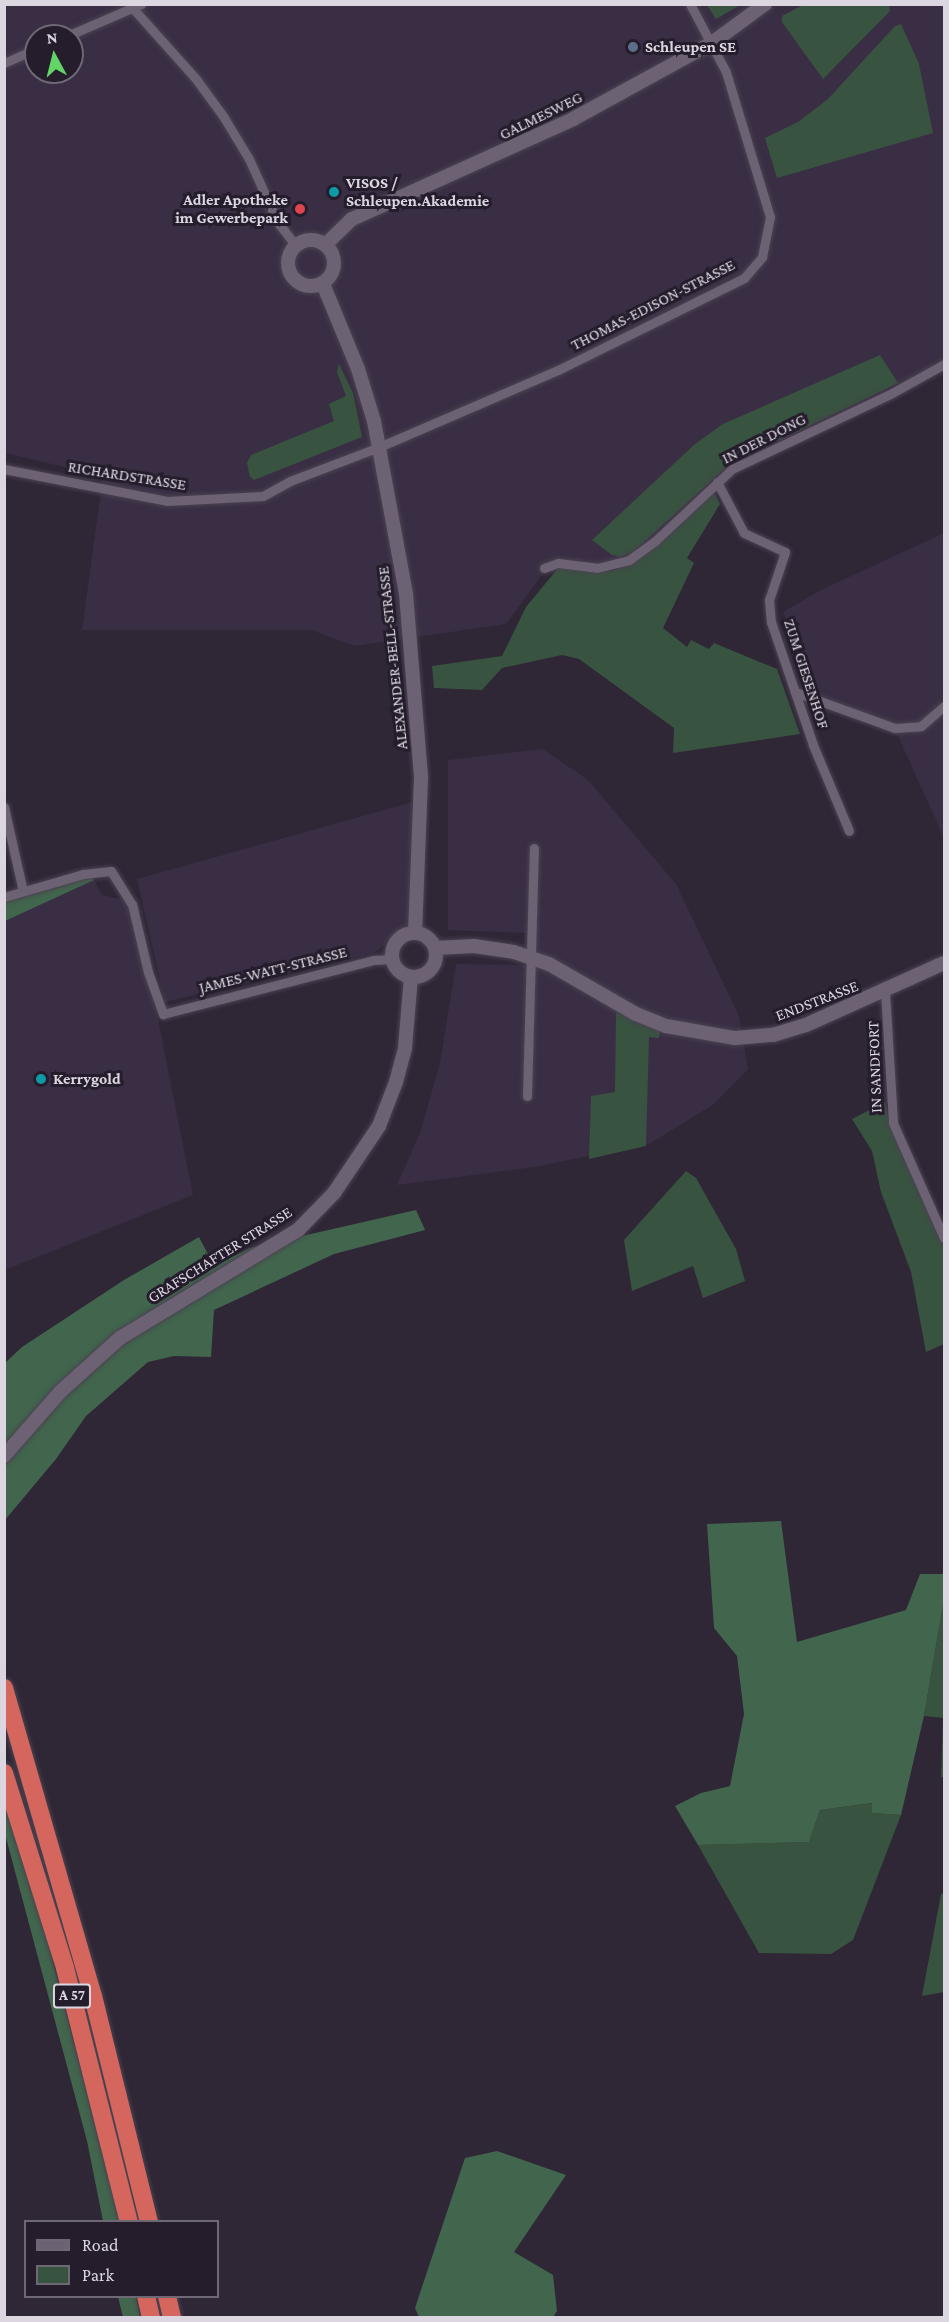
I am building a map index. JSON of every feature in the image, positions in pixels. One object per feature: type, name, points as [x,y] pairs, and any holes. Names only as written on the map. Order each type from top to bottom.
[{"type":"highway","name":"A 57","points":[[4,1688],[93,1996],[149,2220]]},
{"type":"highway","name":"A 57","points":[[4,1773],[64,1968],[128,2220]]},
{"type":"highway","points":[[146,2298],[151,2318]]},
{"type":"highway","points":[[167,2298],[172,2318]]},
{"type":"street","name":"THOMAS-EDISON-STRASSE","points":[[379,447],[558,370],[744,278],[762,257],[770,217],[764,193],[726,72],[690,4]]},
{"type":"street","name":"GALMESWEG","points":[[326,244],[352,219],[573,119],[712,43],[765,4]]},
{"type":"street","points":[[84,28],[134,6],[196,79],[223,116],[249,159],[277,221],[296,246]]},
{"type":"street","points":[[4,63],[24,54]]},
{"type":"street","points":[[313,240],[326,244],[335,265],[323,284],[304,285],[291,274],[288,259],[296,246],[313,240]]},
{"type":"street","name":"ALEXANDER-BELL-STRASSE","points":[[323,284],[358,369],[379,447],[406,594],[418,715],[420,789],[415,933]]},
{"type":"street","name":"IN DER DONG","points":[[544,568],[558,563],[597,568],[629,560],[655,541],[717,482],[758,455],[892,393],[945,364]]},
{"type":"street","name":"RICHARDSTRASSE","points":[[4,469],[191,502],[263,496],[290,481],[379,447]]},
{"type":"street","name":"ZUM GIESENHOF","points":[[717,482],[744,533],[785,552],[769,600],[771,622],[795,692],[849,831]]},
{"type":"street","points":[[795,692],[895,728],[921,726],[945,706]]},
{"type":"street","points":[[4,807],[24,891],[4,897]]},
{"type":"street","points":[[527,1096],[534,848]]},
{"type":"street","name":"JAMES-WATT-STRASSE","points":[[24,891],[83,874],[111,871],[132,904],[148,972],[163,1014],[373,960],[392,959]]},
{"type":"street","points":[[415,933],[427,937],[435,948],[434,965],[420,976],[411,977],[399,971],[392,959],[397,940],[415,933]]},
{"type":"street","name":"ENDSTRASSE","points":[[435,948],[491,947],[532,957],[646,1018],[702,1034],[735,1038],[797,1028],[885,992],[945,963]]},
{"type":"street","name":"GRAFSCHAFTER STRASSE","points":[[4,1456],[60,1392],[91,1363],[157,1312],[299,1229],[357,1163],[379,1126],[396,1082],[405,1048],[411,977]]},
{"type":"street","name":"IN SANDFORT","points":[[885,992],[893,1123],[945,1238]]},
{"type":"shaded area","points":[[5,5],[944,5],[944,360],[732,469],[655,541],[596,575],[545,571],[506,624],[355,646],[311,630],[82,630],[103,476],[5,453]]},
{"type":"shaded area","points":[[944,533],[944,838],[898,736],[834,709],[823,709],[783,612],[821,590]]},
{"type":"shaded area","points":[[543,749],[588,780],[676,884],[739,1016],[748,1069],[714,1104],[651,1143],[535,1167],[397,1185],[420,1133],[440,1063],[456,964],[524,965],[525,933],[448,930],[448,760]]},
{"type":"shaded area","points":[[413,802],[409,923],[376,952],[165,1002],[137,879]]},
{"type":"shaded area","points":[[94,880],[102,895],[125,900],[131,914],[157,1014],[193,1195],[5,1270],[4,921]]},
{"type":"green space","points":[[707,5],[740,5],[716,19]]},
{"type":"green space","points":[[803,5],[889,5],[890,11],[823,79],[782,22],[782,16]]},
{"type":"green space","points":[[901,24],[919,64],[933,133],[777,178],[765,138],[798,122],[828,99],[895,26]]},
{"type":"green space","points":[[880,355],[898,383],[730,464],[634,551],[621,557],[612,555],[592,540],[695,444],[723,424]]},
{"type":"green space","points":[[339,364],[353,393],[362,437],[254,480],[250,477],[247,463],[251,455],[334,421],[329,404],[346,396],[337,372]]},
{"type":"green space","points":[[714,492],[720,504],[687,558],[694,563],[663,628],[687,647],[691,640],[709,649],[714,643],[777,669],[800,734],[673,753],[674,728],[579,659],[562,655],[502,668],[482,690],[434,688],[432,666],[502,656],[526,607],[559,567],[590,572],[615,570],[630,564],[649,551],[707,494]]},
{"type":"green space","points":[[91,876],[94,880],[5,921],[4,901]]},
{"type":"green space","points":[[616,1012],[660,1031],[659,1038],[649,1037],[646,1146],[589,1159],[591,1096],[615,1092]]},
{"type":"green space","points":[[885,1102],[890,1125],[944,1247],[944,1344],[926,1352],[911,1272],[881,1192],[872,1151],[852,1119]]},
{"type":"green space","points":[[686,1171],[696,1178],[736,1249],[745,1281],[703,1298],[693,1266],[632,1291],[624,1240]]},
{"type":"green space","points":[[416,1210],[425,1230],[334,1254],[214,1310],[211,1357],[174,1356],[148,1362],[86,1416],[56,1459],[5,1520],[5,1363],[22,1347],[124,1280],[199,1237],[214,1266],[250,1248]]},
{"type":"green space","points":[[781,1521],[797,1642],[906,1610],[920,1574],[944,1574],[944,1599],[924,1716],[901,1815],[872,1813],[872,1803],[820,1810],[809,1842],[698,1845],[675,1806],[701,1793],[730,1786],[744,1714],[737,1656],[714,1628],[707,1524]]},
{"type":"green space","points":[[944,1599],[944,1777],[941,1777],[943,1718],[924,1716]]},
{"type":"green space","points":[[4,1764],[15,1796],[54,1967],[121,2220],[103,2220],[87,2141],[5,1834]]},
{"type":"green space","points":[[873,1803],[872,1813],[901,1815],[853,1940],[831,1954],[759,1953],[698,1845],[809,1842],[820,1810]]},
{"type":"green space","points":[[944,1893],[944,1992],[922,1996],[941,1894]]},
{"type":"green space","points":[[497,2151],[566,2175],[514,2252],[553,2275],[557,2311],[553,2317],[419,2317],[415,2308],[465,2158]]},
{"type":"green space","points":[[118,2298],[136,2298],[140,2317],[123,2317]]},
{"type":"place","name":"Schleupen SE","points":[[633,47]]},
{"type":"place","name":"VISOS / Schleupen.Akademie","points":[[334,192]]},
{"type":"place","name":"Adler Apotheke im Gewerbepark","points":[[300,209]]},
{"type":"place","name":"Kerrygold","points":[[41,1079]]}]
